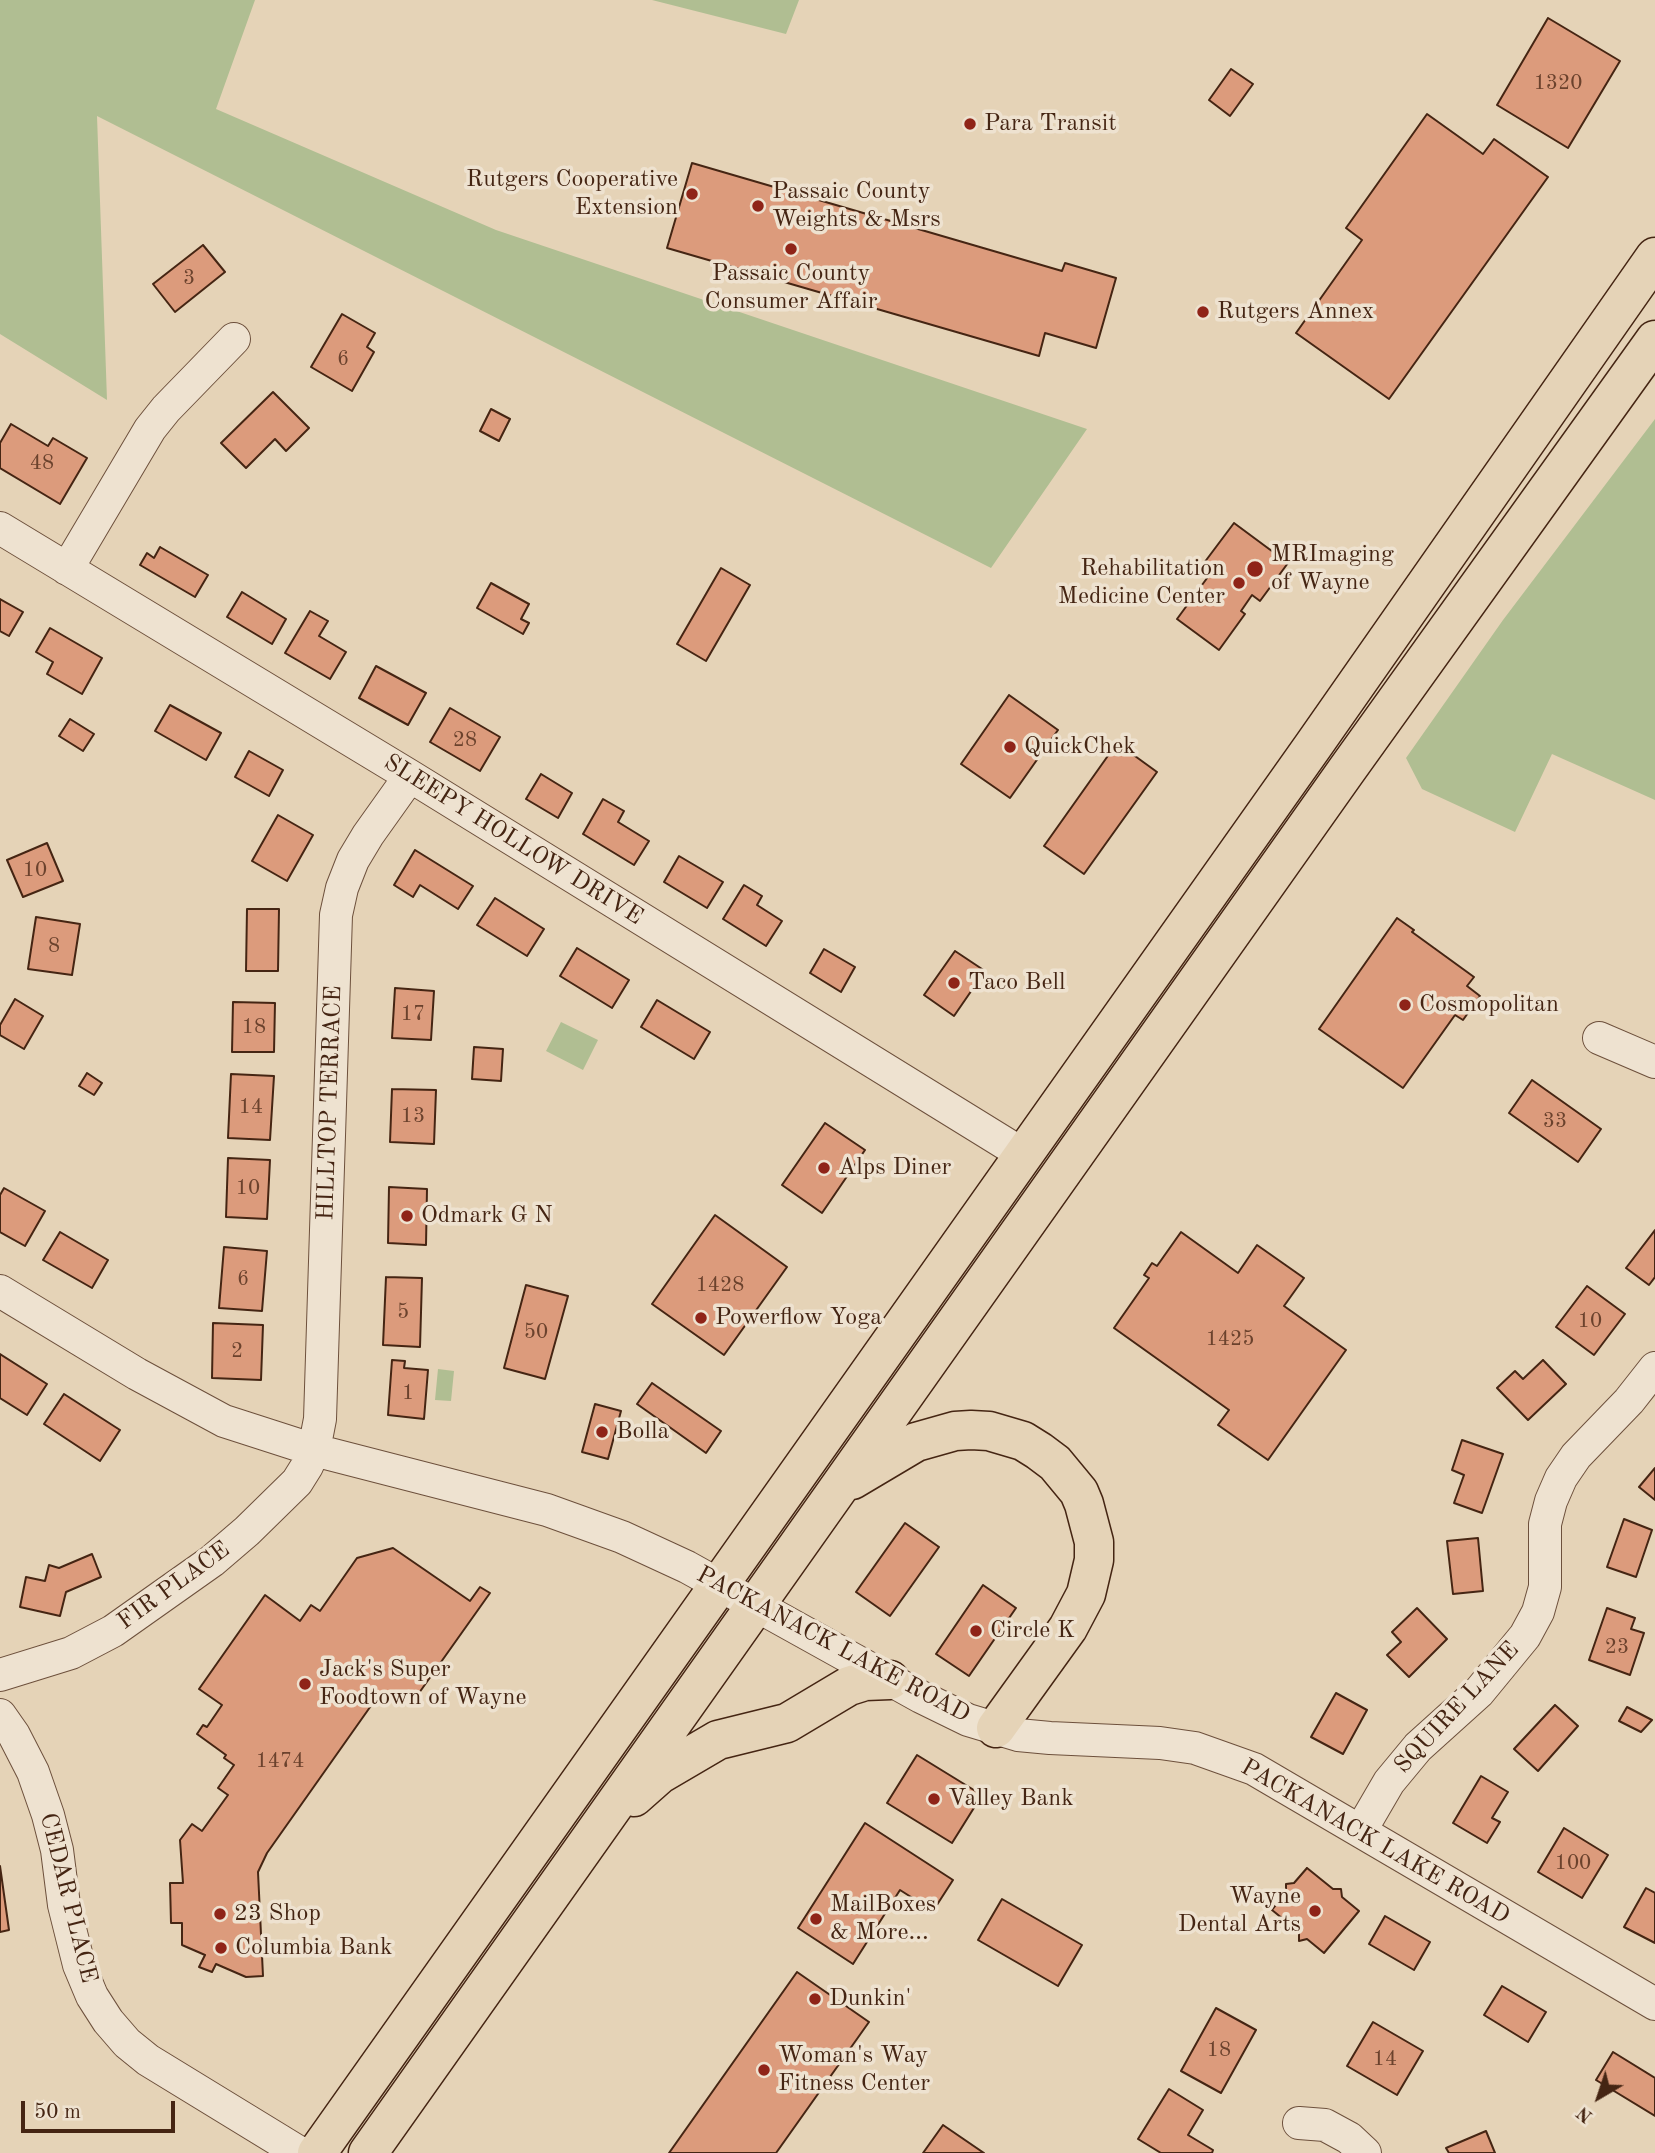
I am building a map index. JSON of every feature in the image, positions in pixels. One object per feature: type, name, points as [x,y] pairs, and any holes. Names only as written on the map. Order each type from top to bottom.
[{"type":"highway","points":[[317,2153],[1024,1155],[1655,257]]},
{"type":"highway","points":[[368,2153],[1346,771],[1655,340]]},
{"type":"highway","points":[[841,1486],[916,1442],[955,1431],[971,1430],[989,1431],[1023,1441],[1040,1451],[1061,1470],[1079,1492],[1094,1542],[1094,1560],[1086,1594],[1068,1628],[996,1728]]},
{"type":"highway","points":[[591,1836],[660,1774],[718,1740],[787,1723],[849,1686],[865,1681],[890,1680]]},
{"type":"street","points":[[67,569],[150,429],[234,339]]},
{"type":"street","name":"SLEEPY HOLLOW DRIVE","points":[[0,528],[410,776],[1024,1155]]},
{"type":"street","name":"HILLTOP TERRACE","points":[[314,1450],[320,1419],[336,915],[342,888],[353,860],[410,776]]},
{"type":"street","points":[[1600,1038],[1655,1062]]},
{"type":"street","name":"PACKANACK LAKE ROAD","points":[[0,1291],[137,1374],[224,1421],[314,1450],[535,1507],[586,1523],[656,1551],[942,1708],[1018,1735],[1160,1743],[1195,1748],[1254,1769],[1655,2004]]},
{"type":"street","name":"SQUIRE LANE","points":[[1361,1830],[1389,1782],[1418,1747],[1479,1692],[1525,1636],[1538,1612],[1545,1587],[1545,1524],[1550,1501],[1561,1478],[1576,1457],[1629,1401],[1655,1368]]},
{"type":"street","name":"FIR PLACE","points":[[0,1675],[71,1653],[90,1644],[169,1592],[247,1531],[297,1482],[314,1450]]},
{"type":"street","name":"CEDAR PLACE","points":[[0,1715],[33,1772],[57,1850],[64,1905],[79,1965],[92,1996],[108,2021],[127,2043],[148,2060],[300,2153]]},
{"type":"street","points":[[1299,2123],[1325,2125],[1349,2138],[1365,2153]]},
{"type":"green space","points":[[0,0],[255,0],[216,109],[496,230],[1087,429],[991,568],[97,116],[107,400],[0,334]]},
{"type":"green space","points":[[652,0],[799,0],[786,34]]},
{"type":"green space","points":[[1655,419],[1655,800],[1552,754],[1515,832],[1422,789],[1406,758],[1503,620]]},
{"type":"green space","points":[[561,1022],[598,1040],[583,1070],[546,1051]]},
{"type":"green space","points":[[438,1369],[454,1371],[451,1401],[435,1400]]},
{"type":"building","points":[[1548,18],[1620,61],[1568,148],[1497,105]]},
{"type":"building","points":[[1231,69],[1253,84],[1230,116],[1209,100]]},
{"type":"building","points":[[1427,114],[1483,154],[1494,139],[1548,177],[1389,399],[1296,333],[1362,240],[1346,228]]},
{"type":"building","points":[[692,163],[1062,271],[1065,263],[1116,278],[1096,348],[1045,333],[1039,356],[667,248]]},
{"type":"building","points":[[203,245],[225,272],[175,312],[153,284]]},
{"type":"building","points":[[342,314],[375,333],[367,347],[374,352],[352,391],[311,367]]},
{"type":"building","points":[[273,392],[309,428],[286,451],[275,439],[246,468],[221,443]]},
{"type":"building","points":[[491,409],[510,419],[499,441],[480,431]]},
{"type":"building","points":[[11,424],[48,446],[53,438],[87,458],[60,504],[0,468],[0,443]]},
{"type":"building","name":"Rehabilitation Medicine Center","points":[[1234,523],[1288,563],[1260,601],[1252,595],[1241,611],[1245,614],[1219,650],[1177,619],[1213,570],[1204,563]]},
{"type":"building","points":[[160,547],[208,575],[195,597],[140,565],[147,553],[154,558]]},
{"type":"building","points":[[721,568],[750,585],[706,661],[677,644]]},
{"type":"building","points":[[491,583],[529,604],[521,619],[529,623],[523,634],[477,608]]},
{"type":"building","points":[[242,592],[286,619],[272,644],[227,617]]},
{"type":"building","points":[[0,599],[23,612],[9,636],[0,631]]},
{"type":"building","points":[[310,611],[328,621],[319,636],[346,652],[330,679],[285,653]]},
{"type":"building","points":[[50,628],[102,658],[82,694],[47,674],[53,662],[36,652]]},
{"type":"building","points":[[376,666],[426,693],[408,725],[359,698]]},
{"type":"building","name":"QuickChek","points":[[1009,695],[1058,730],[1010,798],[961,764]]},
{"type":"building","points":[[170,705],[221,733],[206,760],[155,731]]},
{"type":"building","points":[[450,708],[500,737],[480,771],[430,742]]},
{"type":"building","points":[[70,719],[94,734],[83,751],[59,736]]},
{"type":"building","points":[[1117,743],[1157,772],[1084,874],[1044,846]]},
{"type":"building","points":[[249,751],[283,770],[269,796],[235,777]]},
{"type":"building","points":[[541,774],[572,793],[558,818],[526,799]]},
{"type":"building","points":[[603,799],[624,811],[618,822],[649,841],[634,865],[583,834]]},
{"type":"building","points":[[278,815],[313,835],[287,881],[252,861]]},
{"type":"building","points":[[47,843],[63,881],[23,897],[7,860]]},
{"type":"building","points":[[415,850],[473,886],[458,909],[420,885],[413,897],[394,885]]},
{"type":"building","points":[[679,856],[723,882],[707,908],[664,882]]},
{"type":"building","points":[[744,885],[762,896],[757,905],[782,921],[766,946],[723,919]]},
{"type":"building","points":[[495,898],[544,929],[527,956],[477,925]]},
{"type":"building","points":[[247,909],[279,909],[278,971],[246,971]]},
{"type":"building","points":[[36,917],[80,924],[72,975],[28,969]]},
{"type":"building","name":"Cosmopolitan","points":[[1397,918],[1474,977],[1467,986],[1480,996],[1463,1020],[1455,1015],[1403,1088],[1319,1029]]},
{"type":"building","points":[[577,948],[629,980],[612,1008],[560,976]]},
{"type":"building","points":[[824,949],[855,967],[841,992],[810,973]]},
{"type":"building","name":"Taco Bell","points":[[955,951],[985,971],[954,1016],[924,995]]},
{"type":"building","points":[[395,988],[434,991],[431,1040],[392,1038]]},
{"type":"building","points":[[15,999],[43,1016],[24,1049],[0,1035],[0,1025]]},
{"type":"building","points":[[657,1000],[710,1032],[694,1059],[641,1027]]},
{"type":"building","points":[[233,1002],[275,1003],[274,1052],[232,1052]]},
{"type":"building","points":[[474,1047],[503,1049],[501,1081],[472,1079]]},
{"type":"building","points":[[87,1073],[102,1083],[94,1095],[79,1086]]},
{"type":"building","points":[[231,1074],[274,1076],[270,1140],[228,1138]]},
{"type":"building","points":[[1532,1080],[1601,1129],[1578,1162],[1509,1113]]},
{"type":"building","points":[[392,1089],[436,1090],[434,1144],[390,1142]]},
{"type":"building","name":"Alps Diner","points":[[825,1123],[865,1150],[822,1213],[782,1185]]},
{"type":"building","points":[[228,1158],[270,1160],[267,1219],[226,1217]]},
{"type":"building","name":"Odmark G N","points":[[389,1187],[427,1189],[426,1245],[388,1243]]},
{"type":"building","points":[[4,1188],[45,1211],[25,1246],[0,1232],[0,1195]]},
{"type":"building","points":[[715,1215],[787,1267],[724,1355],[652,1304]]},
{"type":"building","points":[[1655,1230],[1655,1277],[1649,1285],[1626,1268]]},
{"type":"building","points":[[60,1232],[108,1260],[92,1288],[43,1260]]},
{"type":"building","points":[[1181,1232],[1238,1273],[1257,1245],[1304,1278],[1284,1306],[1346,1350],[1268,1460],[1218,1425],[1229,1410],[1114,1328],[1149,1278],[1144,1275],[1152,1263],[1157,1266]]},
{"type":"building","points":[[224,1247],[267,1251],[262,1311],[219,1308]]},
{"type":"building","points":[[386,1277],[422,1278],[420,1347],[383,1345]]},
{"type":"building","points":[[526,1285],[568,1296],[545,1379],[504,1368]]},
{"type":"building","points":[[1587,1286],[1625,1314],[1594,1355],[1556,1327]]},
{"type":"building","points":[[213,1323],[263,1325],[261,1380],[212,1378]]},
{"type":"building","points":[[0,1354],[47,1384],[27,1415],[0,1398]]},
{"type":"building","points":[[392,1360],[405,1361],[404,1368],[428,1370],[424,1419],[388,1415]]},
{"type":"building","points":[[1543,1360],[1566,1384],[1528,1420],[1497,1388],[1515,1371],[1523,1379]]},
{"type":"building","points":[[652,1383],[721,1431],[706,1453],[637,1404]]},
{"type":"building","points":[[64,1394],[120,1430],[100,1461],[44,1424]]},
{"type":"building","name":"Bolla","points":[[595,1404],[621,1411],[608,1459],[582,1452]]},
{"type":"building","points":[[1462,1440],[1503,1454],[1482,1513],[1454,1503],[1464,1475],[1452,1470]]},
{"type":"building","points":[[1655,1468],[1655,1500],[1639,1487]]},
{"type":"building","points":[[1624,1519],[1652,1530],[1636,1577],[1607,1567]]},
{"type":"building","points":[[905,1523],[939,1547],[890,1616],[856,1592]]},
{"type":"building","points":[[1478,1538],[1483,1591],[1453,1594],[1447,1541]]},
{"type":"building","points":[[393,1548],[470,1601],[480,1587],[490,1593],[419,1693],[380,1693],[267,1853],[258,1872],[263,1976],[246,1977],[216,1964],[212,1972],[199,1967],[205,1955],[182,1945],[182,1923],[171,1923],[170,1883],[183,1883],[180,1840],[192,1824],[202,1831],[228,1795],[218,1788],[234,1765],[224,1758],[226,1755],[197,1734],[203,1725],[207,1727],[222,1705],[199,1689],[265,1595],[300,1621],[311,1605],[320,1611],[357,1558]]},
{"type":"building","points":[[92,1554],[101,1577],[66,1592],[60,1616],[20,1607],[26,1577],[45,1581],[49,1565],[59,1568]]},
{"type":"building","name":"Circle K","points":[[983,1585],[1016,1608],[969,1676],[936,1654]]},
{"type":"building","points":[[1417,1608],[1447,1639],[1409,1677],[1387,1655],[1401,1642],[1392,1632]]},
{"type":"building","points":[[1607,1608],[1635,1618],[1631,1629],[1644,1633],[1630,1675],[1589,1660]]},
{"type":"building","points":[[1336,1693],[1367,1710],[1343,1754],[1311,1737]]},
{"type":"building","points":[[1555,1705],[1578,1726],[1538,1771],[1514,1749]]},
{"type":"building","points":[[1627,1707],[1652,1720],[1641,1732],[1619,1721]]},
{"type":"building","name":"Valley Bank","points":[[917,1755],[982,1795],[952,1843],[887,1803]]},
{"type":"building","points":[[1481,1776],[1508,1792],[1492,1818],[1500,1822],[1487,1843],[1453,1823]]},
{"type":"building","points":[[865,1823],[953,1880],[933,1911],[900,1890],[853,1964],[798,1928]]},
{"type":"building","points":[[1564,1828],[1608,1855],[1582,1898],[1538,1872]]},
{"type":"building","points":[[0,1866],[9,1930],[0,1932]]},
{"type":"building","name":"Wayne Dental Arts","points":[[1307,1868],[1333,1889],[1341,1889],[1342,1897],[1359,1911],[1324,1953],[1307,1939],[1299,1941],[1299,1932],[1272,1910],[1286,1892],[1286,1884],[1294,1883]]},
{"type":"building","points":[[1646,1888],[1655,1893],[1655,1943],[1624,1927]]},
{"type":"building","points":[[1002,1899],[1082,1945],[1058,1986],[978,1940]]},
{"type":"building","points":[[1385,1916],[1430,1942],[1414,1970],[1369,1944]]},
{"type":"building","points":[[797,1972],[869,2022],[776,2153],[669,2153]]},
{"type":"building","points":[[1502,1986],[1546,2012],[1528,2042],[1484,2015]]},
{"type":"building","points":[[1216,2008],[1256,2030],[1221,2093],[1181,2071]]},
{"type":"building","points":[[1373,2022],[1423,2051],[1397,2095],[1347,2066]]},
{"type":"building","points":[[1613,2052],[1655,2078],[1655,2116],[1596,2080]]},
{"type":"building","points":[[1169,2089],[1203,2110],[1188,2135],[1213,2150],[1212,2153],[1161,2153],[1138,2139]]},
{"type":"building","points":[[943,2125],[984,2153],[923,2153]]},
{"type":"building","points":[[1486,2131],[1495,2153],[1449,2153],[1446,2148]]},
{"type":"place","name":"Para Transit","points":[[970,124]]},
{"type":"place","name":"Rutgers Cooperative Extension","points":[[692,194]]},
{"type":"place","name":"Passaic County Weights & Msrs","points":[[758,206]]},
{"type":"place","name":"Passaic County Consumer Affair","points":[[791,249]]},
{"type":"place","name":"Rutgers Annex","points":[[1203,312]]},
{"type":"place","name":"MRImaging of Wayne","points":[[1255,569]]},
{"type":"place","name":"Rehabilitation Medicine Center","points":[[1239,583]]},
{"type":"place","name":"QuickChek","points":[[1010,747]]},
{"type":"place","name":"Taco Bell","points":[[954,983]]},
{"type":"place","name":"Cosmopolitan","points":[[1405,1005]]},
{"type":"place","name":"Alps Diner","points":[[824,1168]]},
{"type":"place","name":"Odmark G N","points":[[407,1216]]},
{"type":"place","name":"Powerflow Yoga","points":[[701,1318]]},
{"type":"place","name":"Bolla","points":[[602,1432]]},
{"type":"place","name":"Circle K","points":[[976,1631]]},
{"type":"place","name":"Jack's Super Foodtown of Wayne","points":[[305,1684]]},
{"type":"place","name":"Valley Bank","points":[[934,1799]]},
{"type":"place","name":"Wayne Dental Arts","points":[[1315,1911]]},
{"type":"place","name":"23 Shop","points":[[220,1914]]},
{"type":"place","name":"MailBoxes & More...","points":[[816,1919]]},
{"type":"place","name":"Columbia Bank","points":[[221,1948]]},
{"type":"place","name":"Dunkin'","points":[[815,1999]]},
{"type":"place","name":"Woman's Way Fitness Center","points":[[764,2070]]}]
